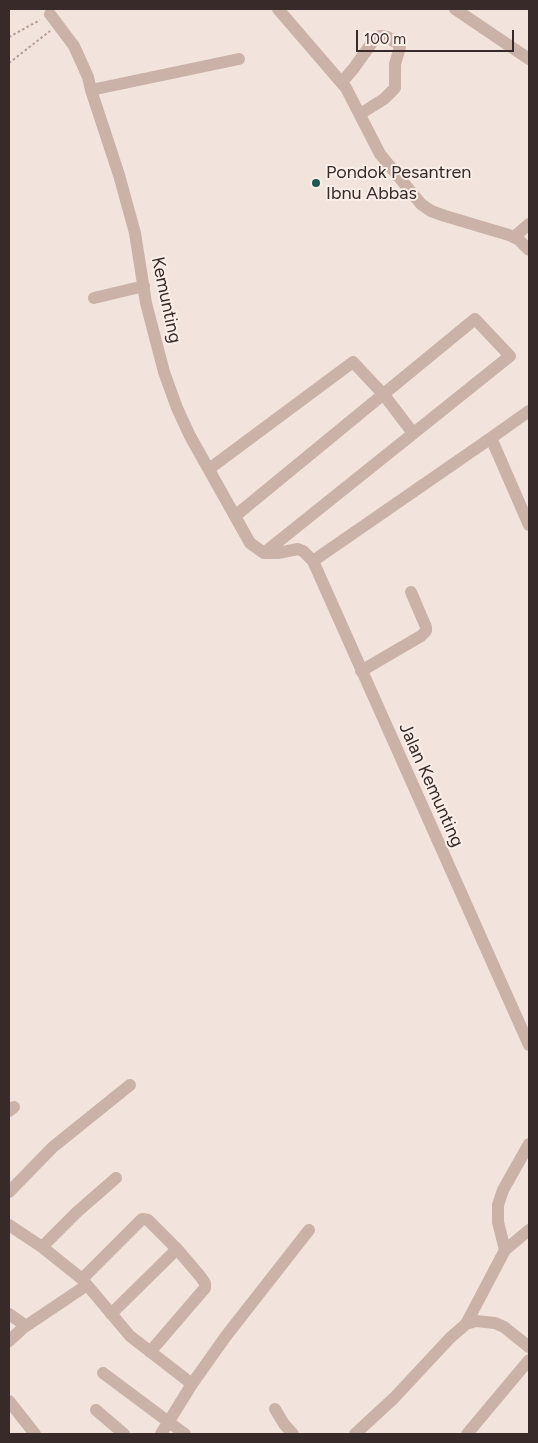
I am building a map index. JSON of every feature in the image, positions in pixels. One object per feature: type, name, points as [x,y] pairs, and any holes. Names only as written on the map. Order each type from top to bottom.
[{"type":"street","points":[[278,9],[342,82],[380,154],[421,204],[431,211],[445,216],[514,237],[529,250]]},
{"type":"street","points":[[455,9],[529,59]]},
{"type":"street","name":"Kemunting","points":[[50,14],[74,46],[88,77],[122,184],[135,233],[146,303],[164,372],[180,415],[250,543],[264,553]]},
{"type":"street","points":[[342,82],[376,37],[387,37],[398,43],[400,47],[395,64],[395,88],[384,99],[360,114]]},
{"type":"street","points":[[91,90],[239,59]]},
{"type":"street","points":[[514,237],[529,224]]},
{"type":"street","points":[[94,298],[144,286]]},
{"type":"street","points":[[235,516],[475,319],[510,356],[264,553]]},
{"type":"street","points":[[209,469],[353,362],[384,395],[413,433]]},
{"type":"street","points":[[264,553],[278,553],[293,549],[304,551],[312,561],[529,411]]},
{"type":"street","points":[[491,438],[529,524]]},
{"type":"street","name":"Jalan Kemunting","points":[[312,561],[529,1045]]},
{"type":"street","points":[[361,670],[421,636],[426,631],[411,592]]},
{"type":"street","points":[[9,1192],[53,1147],[130,1085]]},
{"type":"street","points":[[506,1250],[498,1222],[498,1205],[503,1190],[529,1144]]},
{"type":"street","points":[[42,1247],[76,1212],[116,1178]]},
{"type":"street","points":[[9,1341],[84,1282],[142,1219],[148,1220],[177,1249],[205,1283],[205,1288],[150,1352]]},
{"type":"street","points":[[9,1225],[42,1247],[84,1282],[130,1336],[192,1384]]},
{"type":"street","points":[[161,1434],[172,1424],[192,1384],[226,1336],[309,1230]]},
{"type":"street","points":[[355,1434],[394,1398],[450,1338],[466,1324],[506,1250],[529,1230]]},
{"type":"street","points":[[111,1314],[177,1249]]},
{"type":"street","points":[[9,1314],[26,1326]]},
{"type":"street","points":[[466,1324],[476,1321],[495,1323],[504,1327],[529,1347]]},
{"type":"street","points":[[467,1434],[529,1360]]},
{"type":"street","points":[[103,1372],[185,1434]]},
{"type":"street","points":[[9,1401],[35,1434]]},
{"type":"street","points":[[275,1409],[293,1434]]},
{"type":"street","points":[[96,1410],[124,1434]]},
{"type":"path","points":[[9,37],[50,14]]},
{"type":"path","points":[[9,63],[58,25]]},
{"type":"place","name":"Pondok Pesantren Ibnu Abbas","points":[[316,183]]}]
